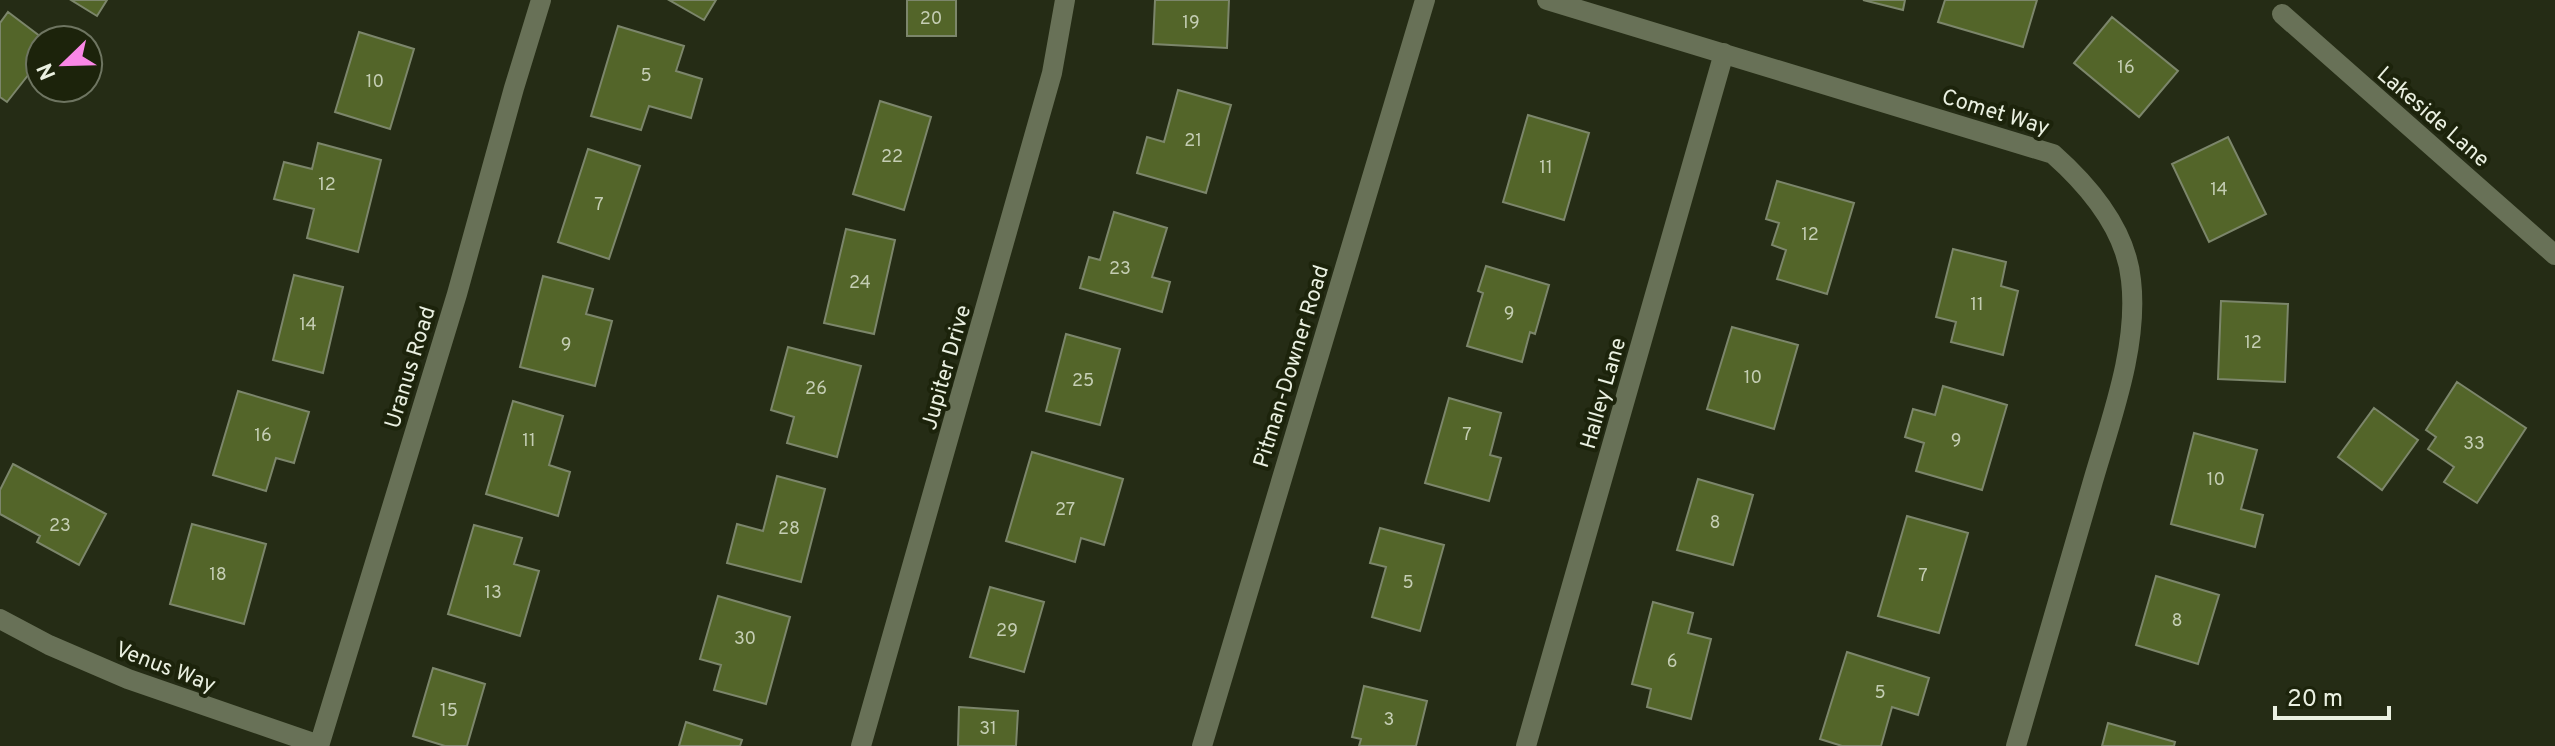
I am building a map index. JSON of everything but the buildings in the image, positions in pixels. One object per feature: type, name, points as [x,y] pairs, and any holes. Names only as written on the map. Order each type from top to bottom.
[{"type":"street","name":"Uranus Road","points":[[319,746],[420,417],[541,0]]},
{"type":"street","name":"Jupiter Drive","points":[[861,746],[1052,73],[1065,0]]},
{"type":"street","name":"Pitman-Downer Road","points":[[1202,746],[1425,0]]},
{"type":"street","name":"Comet Way","points":[[1547,0],[2053,154],[2078,176],[2100,205],[2123,245],[2131,279],[2133,319],[2121,384],[2016,746]]},
{"type":"street","name":"Lakeside Lane","points":[[2282,14],[2555,255]]},
{"type":"street","name":"Halley Lane","points":[[1526,746],[1724,53]]},
{"type":"street","name":"Venus Way","points":[[0,619],[49,645],[128,679],[319,746]]}]
